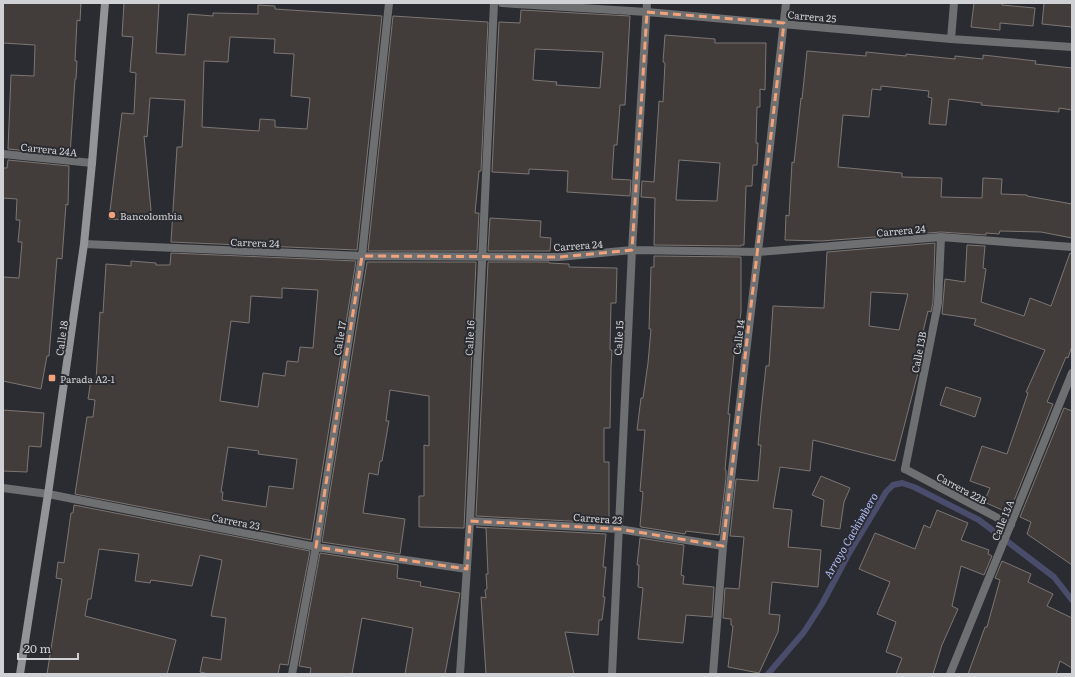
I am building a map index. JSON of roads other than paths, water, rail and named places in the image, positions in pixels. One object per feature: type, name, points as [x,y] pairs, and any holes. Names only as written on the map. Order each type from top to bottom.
[{"type":"main road","name":"Calle 18","points":[[20,674],[84,244],[105,3]]},
{"type":"street","name":"Calle 17","points":[[292,674],[316,547],[362,256],[389,3]]},
{"type":"street","name":"Calle 16","points":[[460,674],[470,521],[494,3]]},
{"type":"street","name":"Carrera 25","points":[[502,3],[647,7],[784,23],[951,39],[1072,47]]},
{"type":"street","name":"Calle 14","points":[[713,674],[723,546],[786,3]]},
{"type":"street","points":[[951,39],[954,3]]},
{"type":"street","name":"Calle 15","points":[[612,674],[632,250],[647,7]]},
{"type":"street","name":"Carrera 24A","points":[[3,154],[92,163]]},
{"type":"street","name":"Carrera 24","points":[[84,244],[362,256],[559,257],[632,250],[758,252],[941,237],[1072,247]]},
{"type":"street","name":"Calle 13B","points":[[905,469],[938,303],[941,237]]},
{"type":"street","name":"Calle 13A","points":[[950,674],[1072,373]]},
{"type":"street","name":"Carrera 22B","points":[[905,469],[1010,525]]},
{"type":"street","name":"Carrera 23","points":[[3,488],[48,494],[316,547],[467,569]]},
{"type":"street","name":"Carrera 23","points":[[470,521],[619,529],[723,546]]},
{"type":"waterway","name":"Arroyo Cachimbero","points":[[768,674],[804,632],[822,604],[848,555],[886,492],[893,485],[902,483],[914,487],[979,520],[1054,577],[1072,600]]},
{"type":"place","name":"Bancolombia","points":[[112,215]]},
{"type":"place","name":"Parada A2-1","points":[[52,378]]}]
